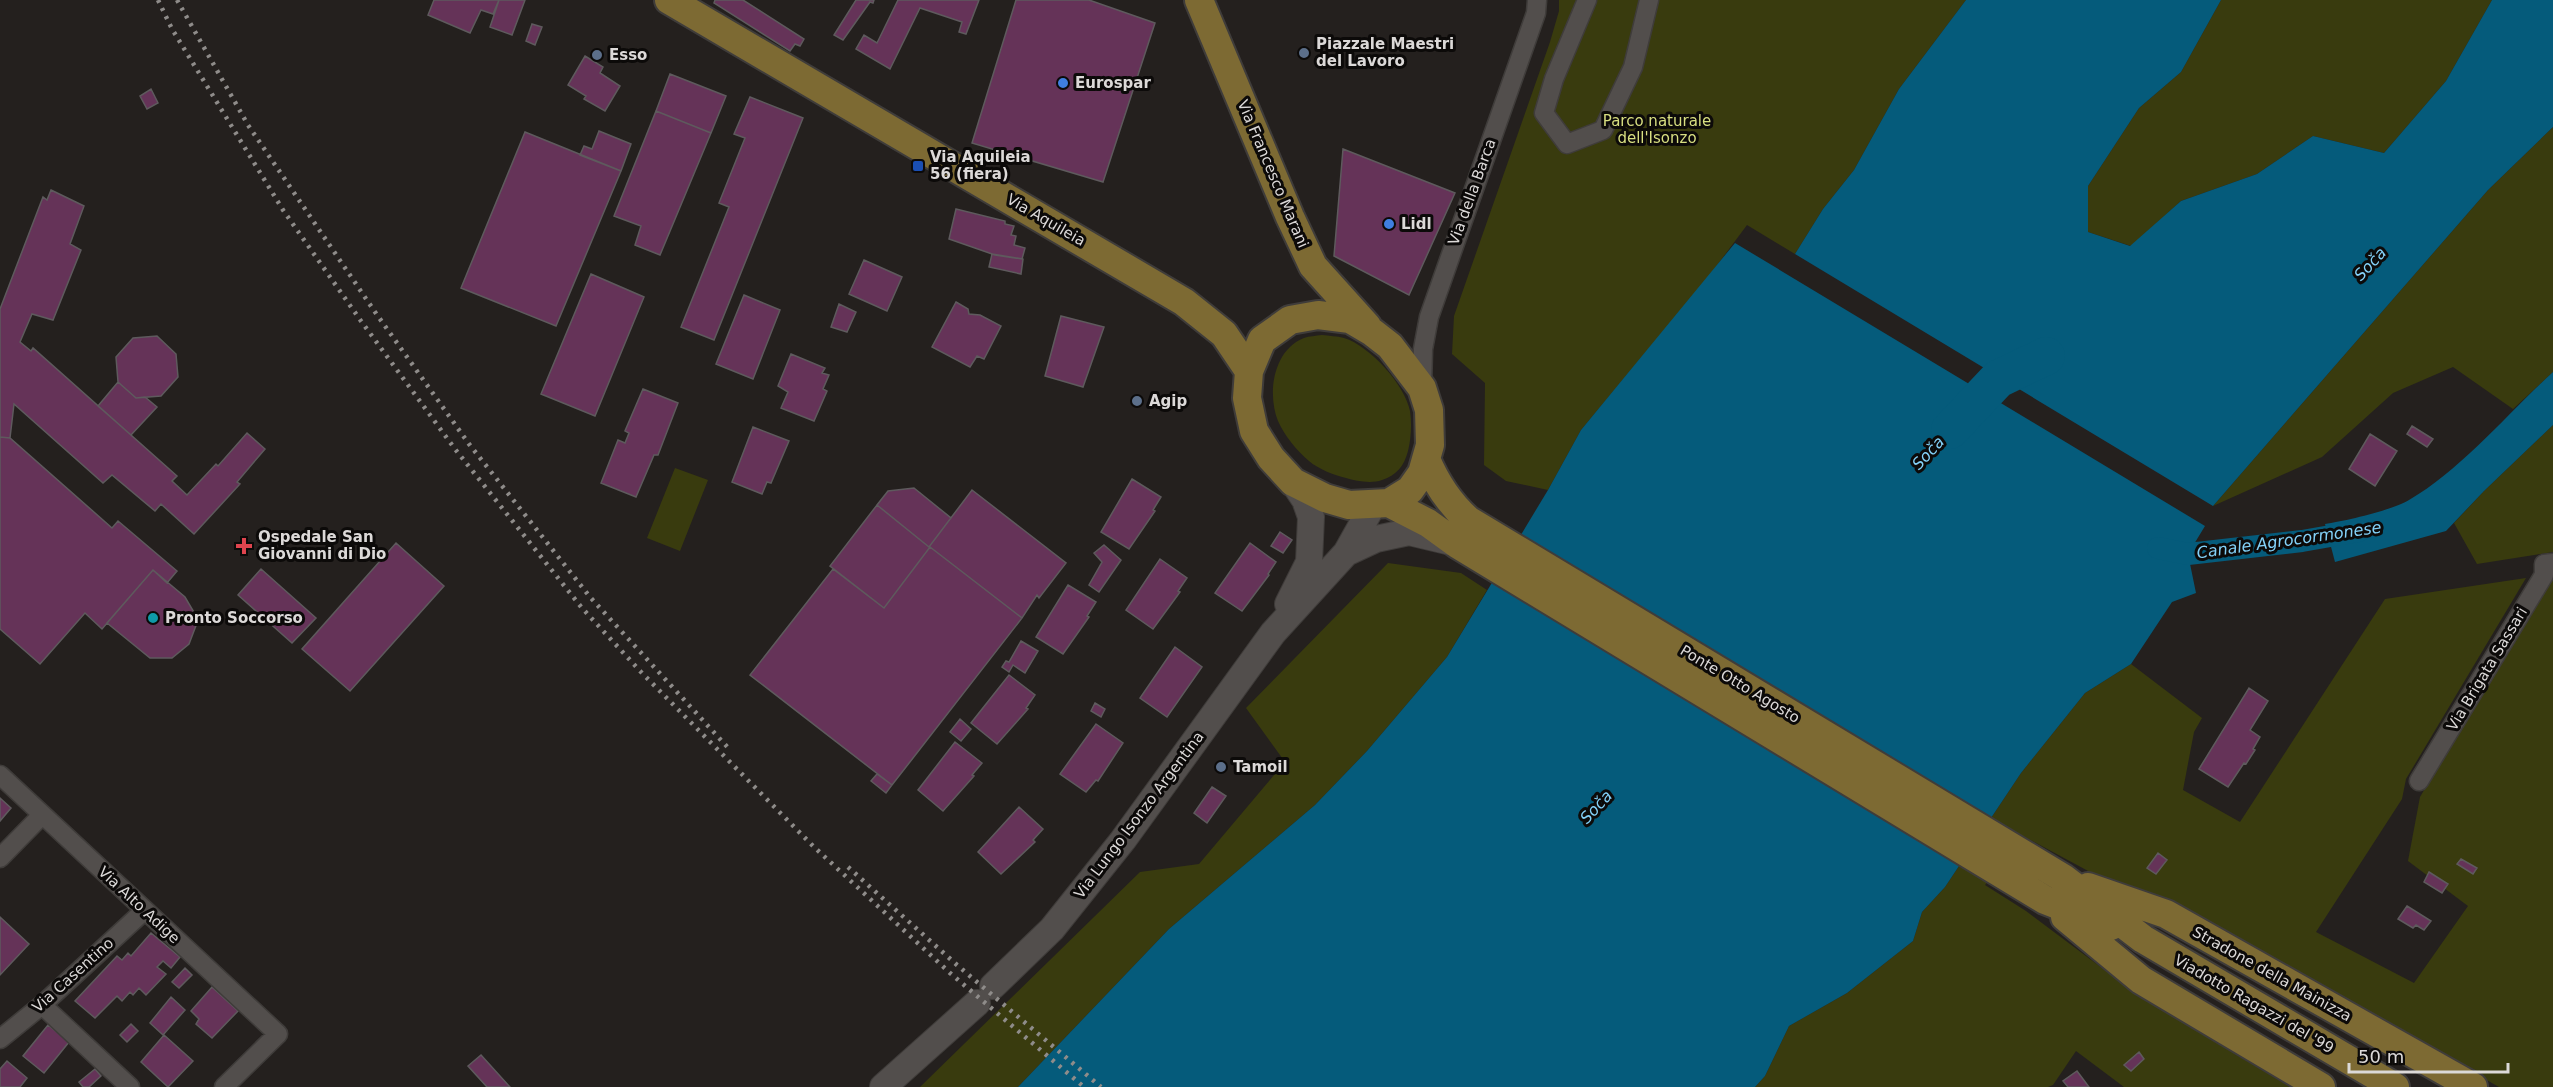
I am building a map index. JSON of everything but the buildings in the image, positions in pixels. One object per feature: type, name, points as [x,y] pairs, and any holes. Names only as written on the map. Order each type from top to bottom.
[{"type":"main road","name":"Via Aquileia","points":[[669,0],[1184,302],[1224,334],[1249,371]]},
{"type":"main road","name":"Via Francesco Marani","points":[[1199,0],[1290,217],[1313,266],[1372,332]]},
{"type":"main road","points":[[1381,504],[1410,490],[1422,473],[1430,445],[1429,410],[1422,388],[1390,346],[1350,319],[1318,315],[1290,320],[1262,340],[1249,371],[1247,398],[1254,431],[1270,458],[1293,482],[1325,498],[1349,505],[1381,504],[1428,523],[1463,532]]},
{"type":"main road","points":[[1426,459],[1434,478],[1453,507],[1463,532]]},
{"type":"main road","name":"Via Lungo Isonzo Argentina","points":[[1273,633],[1309,562],[1311,517],[1305,500],[1293,482]]},
{"type":"main road","name":"Via Lungo Isonzo Argentina","points":[[883,1087],[1052,929],[1123,840],[1273,633],[1346,553],[1381,504]]},
{"type":"main road","points":[[1346,553],[1376,539],[1409,532],[1463,532]]},
{"type":"main road","name":"Ponte Otto Agosto","points":[[1463,532],[2012,848]]},
{"type":"main road","name":"Ponte Otto Agosto","points":[[1463,532],[1996,871]]},
{"type":"main road","name":"Viadotto Ragazzi del '99","points":[[2012,848],[2063,878],[2143,939],[2395,1087]]},
{"type":"main road","name":"Viadotto Ragazzi del '99","points":[[1996,871],[2044,900],[2143,939]]},
{"type":"main road","name":"Stradone della Mainizza","points":[[2063,878],[2166,914],[2474,1087]]},
{"type":"main road","points":[[2044,900],[2141,980],[2320,1087]]},
{"type":"street","name":"Via della Barca","points":[[1422,388],[1423,349],[1429,317],[1536,13],[1537,0]]},
{"type":"street","points":[[1587,0],[1554,79],[1544,113],[1568,144],[1603,130],[1633,67],[1649,0]]},
{"type":"street","name":"Via Brigata Sassari","points":[[2419,781],[2544,575],[2544,564],[2553,563]]},
{"type":"street","name":"Via Alto Adige","points":[[0,776],[278,1034],[225,1087]]},
{"type":"street","points":[[0,858],[42,815]]},
{"type":"street","name":"Via Casentino","points":[[0,1039],[42,1005],[144,909]]},
{"type":"street","points":[[42,1005],[130,1087]]},
{"type":"green space","name":"Parco naturale dell'Isonzo","points":[[1559,0],[1966,0],[1899,89],[1854,170],[1823,209],[1795,254],[1747,225],[1709,276],[1581,430],[1548,490],[1506,481],[1484,465],[1485,383],[1452,354],[1454,316],[1550,42],[1559,11]]},
{"type":"green space","points":[[2221,0],[2492,0],[2446,81],[2384,153],[2313,136],[2257,174],[2181,201],[2131,246],[2088,232],[2088,186],[2139,108],[2181,72]]},
{"type":"green space","points":[[2553,127],[2553,372],[2513,409],[2453,367],[2393,393],[2322,457],[2213,506],[2488,190]]},
{"type":"green space","points":[[1322,335],[1344,338],[1365,349],[1394,379],[1407,401],[1411,421],[1408,451],[1399,469],[1387,478],[1373,482],[1359,481],[1321,469],[1296,448],[1278,421],[1273,386],[1279,362],[1294,344],[1306,337]]},
{"type":"green space","points":[[2553,425],[2553,552],[2477,564],[2454,523]]},
{"type":"green space","points":[[675,468],[708,480],[680,551],[647,538]]},
{"type":"green space","points":[[1388,563],[1461,573],[1487,590],[1447,657],[1367,751],[1315,805],[1169,929],[1018,1087],[920,1087],[1140,872],[1199,864],[1285,762],[1246,708]]},
{"type":"green space","points":[[2526,578],[2406,779],[2402,799],[2316,932],[2414,983],[2468,906],[2408,861],[2420,797],[2545,587],[2553,580],[2553,1087],[2499,1087],[2189,912],[2090,872],[2023,836],[1985,885],[2026,911],[2142,998],[2290,1087],[2124,1087],[2076,1051],[2053,1085],[2048,1087],[1755,1087],[1765,1076],[1789,1026],[1847,993],[1913,941],[1922,912],[1945,887],[2021,773],[2085,693],[2131,664],[2202,718],[2194,732],[2183,790],[2240,822],[2385,599]]},
{"type":"water","points":[[1966,0],[2221,0],[2181,72],[2139,108],[2088,186],[2088,232],[2130,246],[2181,201],[2257,174],[2313,136],[2384,153],[2446,81],[2492,0],[2553,0],[2553,127],[2488,190],[2213,506],[1795,254],[1823,209],[1854,170],[1899,89]]},
{"type":"water","points":[[1735,243],[2205,526],[2188,554],[2196,593],[2172,602],[2131,664],[2085,693],[2021,773],[1945,887],[1922,912],[1913,941],[1847,993],[1789,1026],[1765,1076],[1755,1087],[1018,1087],[1169,929],[1315,805],[1367,751],[1447,657],[1548,490],[1581,430]]},
{"type":"water","points":[[2553,372],[2553,425],[2446,531],[2335,562],[2325,524],[2392,508],[2428,488],[2466,457]]},
{"type":"waterway","name":"Soča","points":[[1950,430],[1998,379],[2046,356]]},
{"type":"waterway","name":"Canale Agrocormonese","points":[[2158,548],[2188,554],[2302,541],[2359,531]]},
{"type":"railway","points":[[158,0],[172,29],[283,210],[455,449],[582,608],[641,672],[813,846],[950,973],[1084,1087]]},
{"type":"railway","points":[[177,0],[248,125],[375,312],[469,444],[590,597],[731,751]]},
{"type":"railway","points":[[848,867],[957,965],[1101,1087]]},
{"type":"place","name":"Piazzale Maestri del Lavoro","points":[[1304,53]]},
{"type":"place","name":"Esso","points":[[597,55]]},
{"type":"place","name":"Eurospar","points":[[1063,83]]},
{"type":"place","name":"Via Aquileia 56 (fiera)","points":[[918,166]]},
{"type":"place","name":"Lidl","points":[[1389,224]]},
{"type":"place","name":"Agip","points":[[1137,401]]},
{"type":"place","name":"Ospedale San Giovanni di Dio","points":[[244,546]]},
{"type":"place","name":"Pronto Soccorso","points":[[153,618]]},
{"type":"place","name":"Tamoil","points":[[1221,767]]}]
